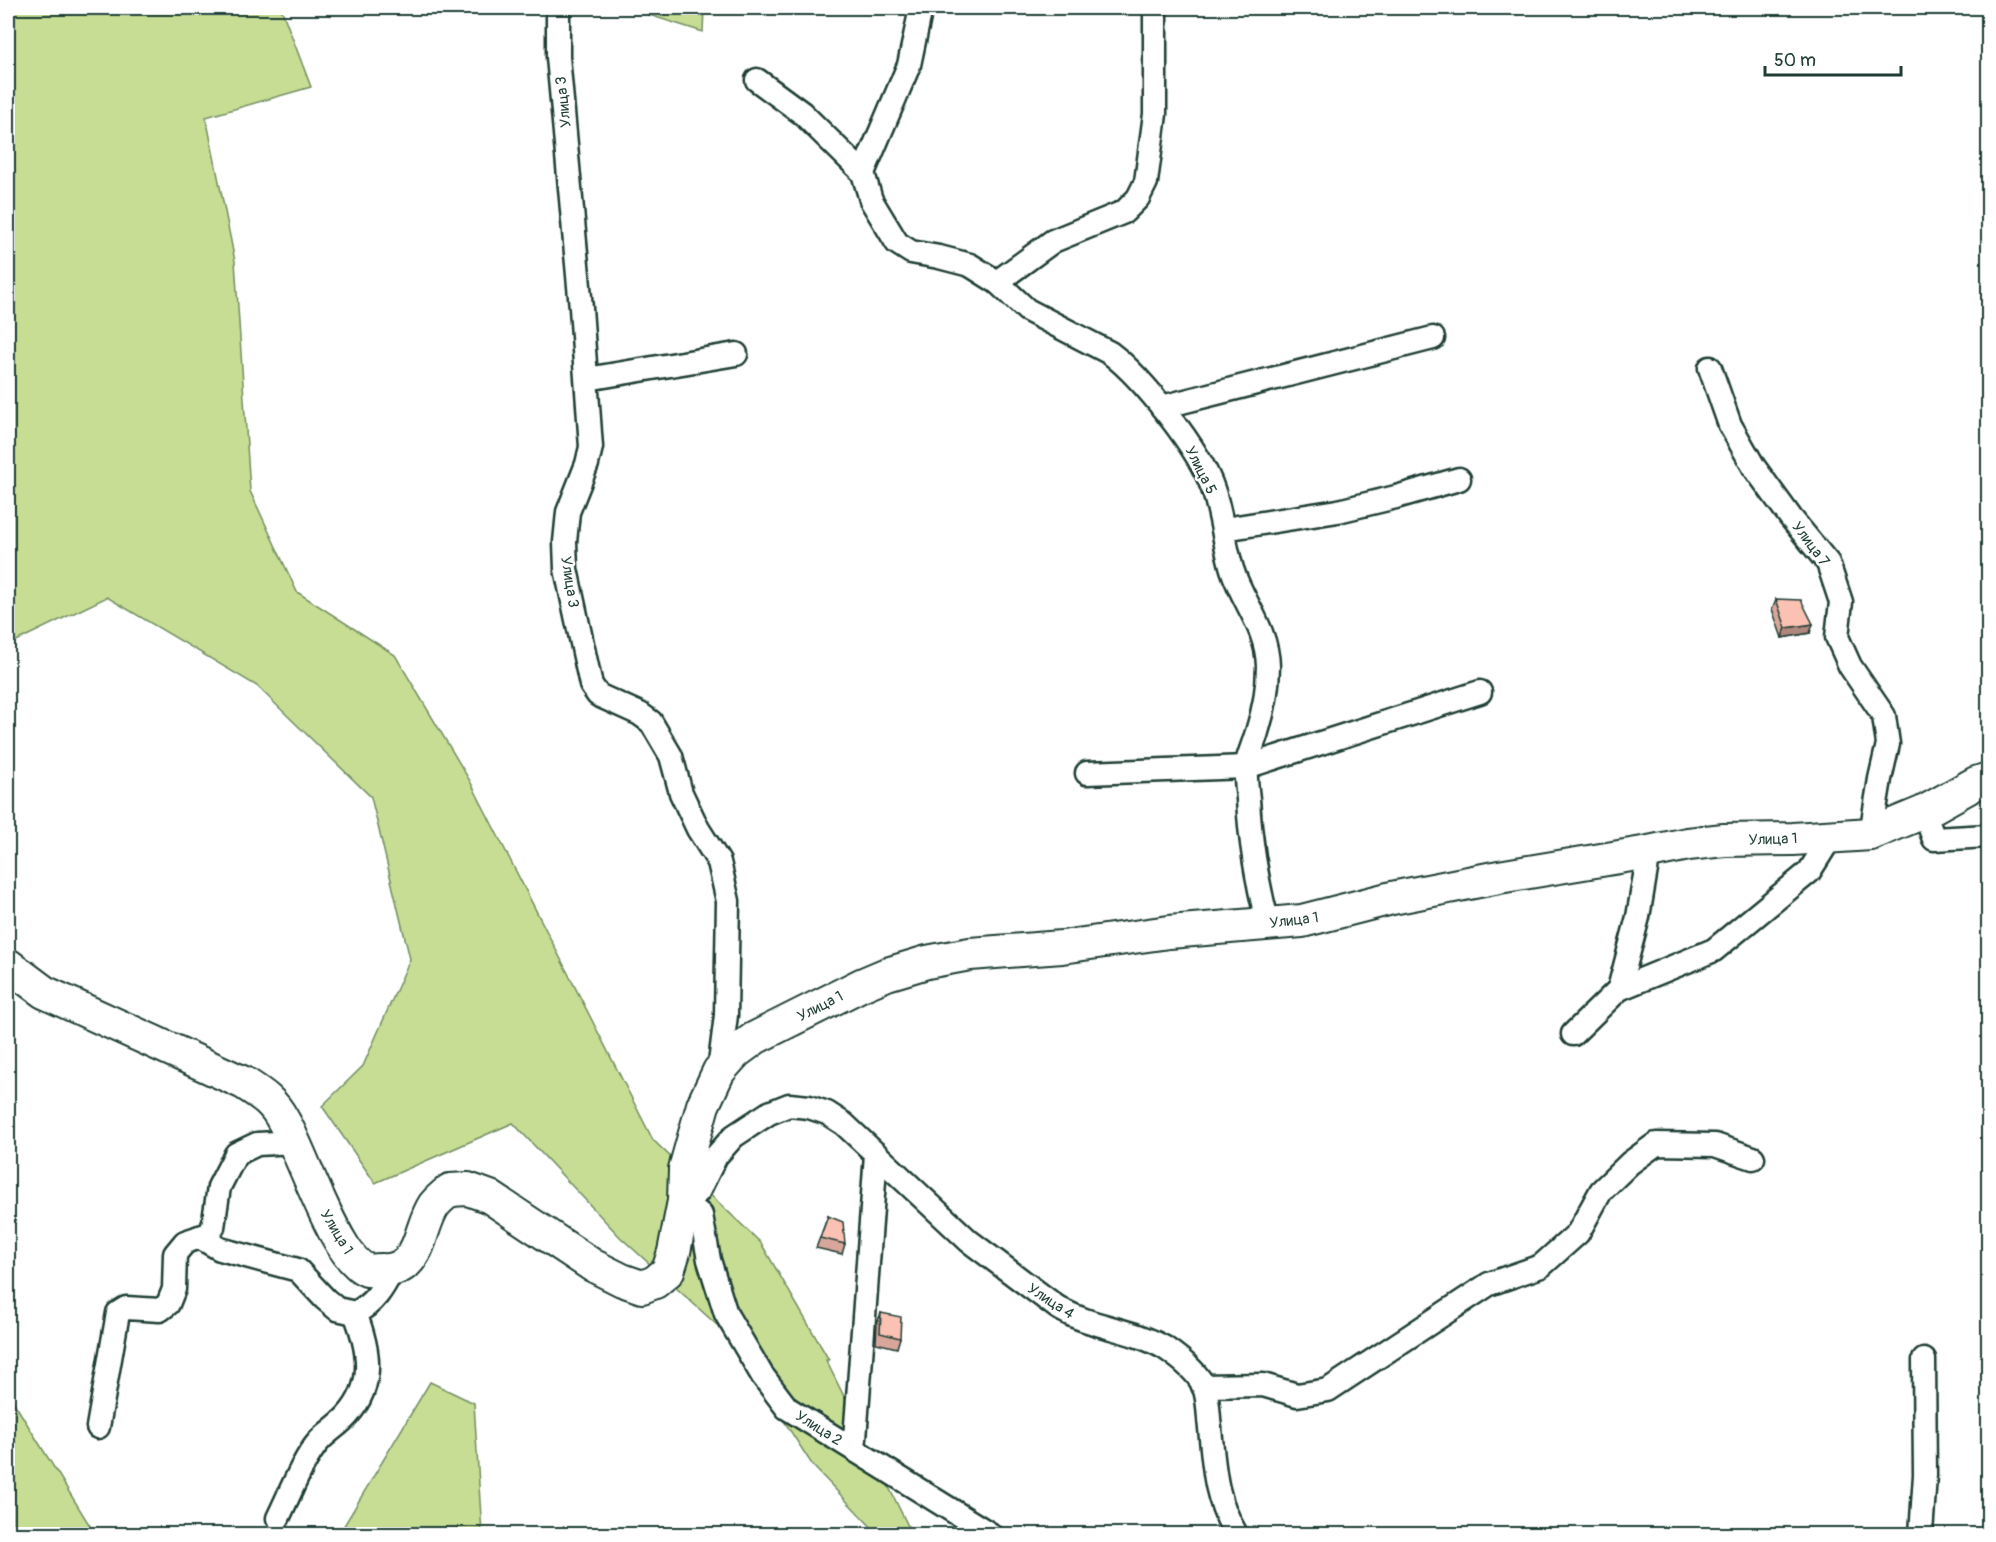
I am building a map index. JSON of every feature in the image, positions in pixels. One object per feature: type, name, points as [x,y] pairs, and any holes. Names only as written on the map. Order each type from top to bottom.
[{"type":"main road","name":"Улица 1","points":[[8,965],[44,992],[244,1083],[267,1098],[283,1118],[295,1142],[322,1209],[353,1259],[366,1270],[392,1271],[405,1264],[412,1254],[434,1205],[450,1190],[468,1189],[490,1197],[592,1265],[642,1287],[656,1282],[668,1271],[684,1201],[685,1169],[692,1141],[703,1105],[719,1071],[736,1052],[755,1038],[886,974],[927,962],[970,954],[1062,947],[1169,932],[1302,921],[1392,898],[1688,844],[1724,840],[1871,834],[1924,812],[1989,778]]},
{"type":"street","name":"Улица 3","points":[[558,8],[558,57],[591,447],[587,464],[568,512],[565,542],[566,568],[591,685],[598,695],[640,714],[651,722],[671,756],[681,793],[698,829],[719,861],[728,901],[726,1015],[719,1071]]},
{"type":"street","points":[[757,80],[802,113],[863,173],[909,65],[921,8]]},
{"type":"street","points":[[997,282],[1053,241],[1124,212],[1138,198],[1146,182],[1155,114],[1155,8]]},
{"type":"street","name":"Улица 5","points":[[863,173],[871,200],[897,243],[911,252],[939,256],[970,265],[997,282],[1027,310],[1110,353],[1122,362],[1162,407],[1191,447],[1213,489],[1232,569],[1260,627],[1267,657],[1267,691],[1262,718],[1246,767],[1248,813],[1257,879],[1268,924]]},
{"type":"street","points":[[1162,407],[1433,338]]},
{"type":"street","points":[[587,379],[736,354]]},
{"type":"street","name":"Улица 7","points":[[1710,368],[1730,424],[1754,467],[1791,518],[1828,563],[1841,602],[1837,637],[1851,666],[1884,716],[1888,744],[1871,834]]},
{"type":"street","points":[[1224,529],[1338,511],[1459,479]]},
{"type":"street","points":[[1087,773],[1246,767],[1480,692]]},
{"type":"street","points":[[1924,812],[1935,838],[1989,836]]},
{"type":"street","points":[[1573,1034],[1619,989],[1714,950],[1809,872],[1831,837]]},
{"type":"street","points":[[1619,989],[1638,917],[1649,852]]},
{"type":"street","name":"Улица 4","points":[[684,1201],[698,1192],[716,1156],[734,1136],[769,1113],[789,1105],[809,1107],[827,1113],[844,1124],[969,1240],[1057,1307],[1071,1316],[1147,1339],[1166,1349],[1191,1371],[1203,1386]]},
{"type":"street","points":[[98,1427],[118,1313],[126,1308],[160,1310],[168,1304],[174,1289],[175,1254],[184,1242],[209,1234],[213,1227],[219,1187],[236,1154],[257,1144],[295,1142]]},
{"type":"street","points":[[1236,1534],[1216,1490],[1208,1405],[1203,1386],[1263,1385],[1297,1395],[1328,1390],[1489,1284],[1541,1266],[1578,1233],[1601,1191],[1630,1163],[1656,1143],[1714,1145],[1753,1158]]},
{"type":"street","name":"Улица 2","points":[[855,1440],[876,1154]]},
{"type":"street","name":"Улица 2","points":[[684,1201],[700,1215],[709,1260],[726,1314],[762,1375],[787,1408],[990,1534]]},
{"type":"street","points":[[199,1237],[220,1249],[298,1270],[325,1299],[338,1309],[355,1312],[363,1309],[383,1289],[392,1271]]},
{"type":"street","points":[[278,1518],[319,1441],[347,1417],[363,1392],[368,1373],[367,1353],[355,1312]]},
{"type":"street","points":[[1922,1534],[1924,1360]]},
{"type":"green space","points":[[8,8],[281,8],[311,87],[206,117],[235,261],[250,491],[297,592],[395,655],[470,781],[653,1140],[761,1243],[829,1360],[826,1360],[912,1534],[878,1534],[813,1466],[729,1336],[620,1237],[513,1123],[375,1183],[322,1106],[363,1066],[410,959],[371,797],[257,686],[107,597],[8,645]]},
{"type":"green space","points":[[627,8],[704,8],[703,32]]},
{"type":"green space","points":[[430,1382],[474,1403],[482,1534],[339,1534]]},
{"type":"green space","points":[[8,1393],[95,1534],[8,1534]]},
{"type":"building","points":[[1776,599],[1801,600],[1813,624],[1786,628]]},
{"type":"building","points":[[828,1216],[843,1222],[845,1244],[820,1238]]},
{"type":"building","points":[[881,1313],[901,1317],[900,1338],[880,1333]]}]
